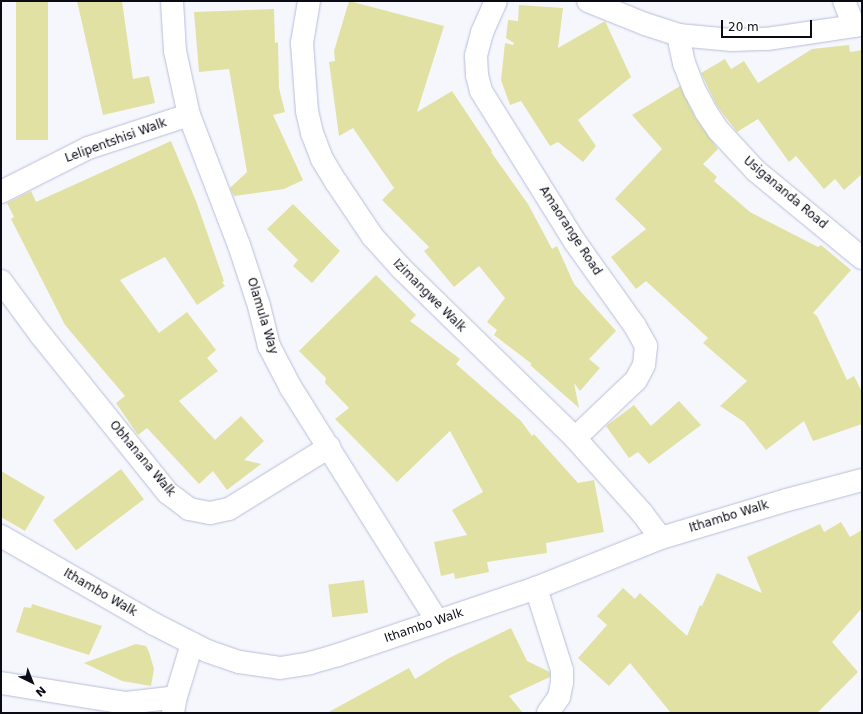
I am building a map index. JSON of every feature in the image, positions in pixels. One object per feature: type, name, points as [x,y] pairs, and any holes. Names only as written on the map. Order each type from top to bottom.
[{"type":"street","name":"Olamula Way","points":[[172,1],[176,51],[189,114],[239,245],[259,306],[269,346],[291,388],[437,622]]},
{"type":"street","name":"Izimangwe Walk","points":[[309,1],[302,44],[306,111],[312,133],[322,159],[336,182],[373,237],[401,268],[575,438],[642,513],[661,538]]},
{"type":"street","name":"Amaorange Road","points":[[496,1],[482,33],[476,56],[477,75],[481,91],[575,242],[635,326],[646,346],[647,356],[644,366],[636,380],[575,438]]},
{"type":"street","points":[[588,1],[645,24],[678,35],[732,40],[767,39],[858,26],[844,1]]},
{"type":"street","name":"Usigananda Road","points":[[678,35],[684,63],[695,91],[706,112],[719,131],[756,171],[862,258]]},
{"type":"street","name":"Lelipentshisi Walk","points":[[1,192],[88,148],[189,114]]},
{"type":"street","name":"Obhanana Walk","points":[[1,281],[40,334],[168,493],[189,509],[210,513],[229,509],[329,447]]},
{"type":"street","name":"Ithambo Walk","points":[[1,536],[192,644],[239,662],[280,668],[310,663],[338,655],[437,622],[536,588],[661,538],[787,500],[862,480]]},
{"type":"street","points":[[536,588],[562,670],[562,682],[559,697],[548,713]]},
{"type":"street","points":[[174,706],[192,644]]},
{"type":"street","points":[[1,683],[126,703],[170,698],[174,706]]},
{"type":"building","points":[[16,1],[48,1],[48,140],[16,140]]},
{"type":"building","points":[[77,1],[122,1],[133,79],[149,76],[155,103],[103,115]]},
{"type":"building","points":[[349,1],[444,26],[417,112],[452,91],[492,151],[491,152],[528,204],[552,249],[557,246],[574,284],[616,331],[589,359],[600,368],[580,391],[574,383],[579,408],[530,365],[532,364],[494,335],[497,330],[487,322],[505,298],[479,266],[454,287],[424,251],[429,247],[382,200],[394,188],[353,128],[339,136],[329,62],[335,61],[334,51]]},
{"type":"building","points":[[519,5],[563,8],[558,48],[605,21],[631,77],[578,120],[596,146],[583,162],[558,142],[550,146],[521,101],[510,105],[501,80],[505,43],[513,45],[514,43],[506,38],[508,20],[518,21]]},
{"type":"building","points":[[274,9],[275,43],[278,42],[279,88],[285,112],[273,115],[303,180],[284,189],[234,196],[230,188],[247,172],[229,69],[199,72],[194,12]]},
{"type":"building","points":[[849,45],[850,52],[862,50],[862,174],[844,190],[835,179],[824,189],[796,156],[789,162],[758,119],[737,132],[717,106],[701,73],[725,59],[731,69],[744,61],[758,83],[812,49]]},
{"type":"building","points":[[680,86],[696,119],[718,149],[703,164],[717,177],[714,181],[750,212],[818,247],[821,245],[851,270],[813,313],[817,316],[847,380],[854,376],[862,392],[862,424],[813,441],[804,421],[766,450],[744,422],[720,406],[747,381],[703,343],[708,338],[646,281],[636,289],[611,257],[646,229],[615,199],[662,149],[632,115]]},
{"type":"building","points":[[171,141],[196,201],[224,281],[222,282],[225,286],[197,305],[165,257],[120,280],[159,333],[187,312],[216,350],[207,358],[218,371],[179,401],[215,440],[241,416],[264,441],[244,460],[261,464],[227,490],[213,471],[199,484],[147,428],[138,435],[116,403],[125,396],[65,325],[11,219],[14,217],[7,203],[31,191],[36,202]]},
{"type":"building","points":[[293,204],[340,251],[312,283],[293,266],[298,260],[267,229]]},
{"type":"building","points":[[376,275],[416,315],[410,321],[460,359],[456,364],[521,421],[532,436],[534,434],[578,483],[594,480],[604,532],[546,543],[547,553],[487,562],[489,572],[455,579],[454,573],[441,576],[434,542],[467,535],[452,510],[483,492],[450,431],[397,482],[335,419],[349,408],[325,383],[326,378],[299,351]]},
{"type":"building","points":[[679,401],[701,425],[649,464],[638,452],[629,458],[606,426],[634,405],[651,426]]},
{"type":"building","points":[[121,469],[144,499],[76,551],[53,520]]},
{"type":"building","points":[[1,471],[45,497],[25,531],[1,517]]},
{"type":"building","points":[[841,522],[850,537],[862,530],[862,608],[832,642],[858,672],[817,713],[671,713],[630,663],[609,686],[578,658],[607,625],[597,616],[623,588],[635,599],[640,593],[687,636],[700,605],[702,606],[717,573],[762,593],[747,557],[820,524],[824,532]]},
{"type":"building","points":[[364,580],[368,613],[332,617],[328,584]]},
{"type":"building","points":[[32,604],[102,626],[89,655],[16,632],[24,607],[31,608]]},
{"type":"building","points":[[511,628],[527,661],[550,672],[550,677],[509,696],[523,713],[327,713],[409,668],[415,679],[449,658]]},
{"type":"building","points":[[136,644],[146,646],[149,652],[154,669],[151,686],[122,681],[84,663]]}]
